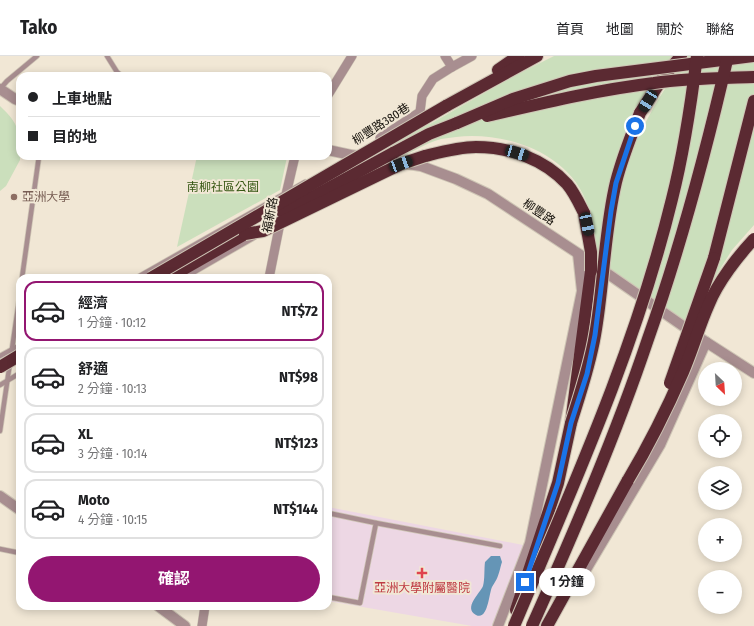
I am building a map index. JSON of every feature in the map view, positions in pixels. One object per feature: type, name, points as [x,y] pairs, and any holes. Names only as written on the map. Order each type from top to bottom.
[{"type":"highway","points":[[446,106],[518,56]]},
{"type":"highway","points":[[159,274],[446,106],[537,56]]},
{"type":"highway","points":[[571,423],[587,374],[595,335],[616,183],[630,138],[640,113],[664,76],[681,56]]},
{"type":"highway","points":[[514,626],[619,371],[648,284],[672,199],[682,157],[697,56]]},
{"type":"highway","points":[[532,626],[597,475],[648,339],[692,205],[728,56]]},
{"type":"highway","points":[[175,274],[245,234],[429,134],[513,99],[570,81],[603,75],[753,56]]},
{"type":"highway","points":[[457,123],[579,94],[654,82],[754,78]]},
{"type":"highway","points":[[628,480],[662,404],[714,258],[754,101]]},
{"type":"highway","points":[[245,234],[263,231],[401,164],[424,156],[475,146],[506,150],[528,157],[555,172],[568,185],[584,213],[592,252],[589,293],[571,423],[558,483],[510,626]]},
{"type":"highway","points":[[547,626],[652,439],[683,371],[710,302],[725,277],[754,239]]},
{"type":"highway","points":[[0,367],[16,352]]},
{"type":"highway","points":[[4,378],[16,367]]},
{"type":"street","points":[[332,88],[352,56]]},
{"type":"street","points":[[445,56],[452,67]]},
{"type":"street","name":"柳豐路380巷","points":[[354,155],[420,112],[422,96],[433,79],[472,56]]},
{"type":"street","points":[[0,89],[16,99]]},
{"type":"street","name":"柳豐路","points":[[332,151],[421,166],[456,179],[488,194],[754,374]]},
{"type":"street","name":"福新路","points":[[270,274],[294,160]]},
{"type":"street","points":[[498,626],[530,543],[582,291],[578,254]]},
{"type":"street","points":[[552,626],[660,445],[706,342]]},
{"type":"street","points":[[0,496],[16,507]]},
{"type":"street","points":[[163,610],[185,626]]},
{"type":"street","points":[[202,626],[204,610]]},
{"type":"lane","points":[[18,72],[37,56]]},
{"type":"lane","points":[[107,56],[117,72]]},
{"type":"lane","points":[[0,89],[16,74]]},
{"type":"lane","points":[[314,177],[354,155]]},
{"type":"lane","points":[[23,274],[38,160]]},
{"type":"lane","points":[[191,274],[281,222],[401,162]]},
{"type":"lane","points":[[143,274],[307,180]]},
{"type":"lane","points":[[0,356],[16,352]]},
{"type":"lane","points":[[0,385],[16,352]]},
{"type":"lane","points":[[4,378],[16,374]]},
{"type":"lane","points":[[0,431],[4,378]]},
{"type":"lane","points":[[332,514],[500,546]]},
{"type":"lane","points":[[332,598],[360,603],[376,523]]},
{"type":"lane","points":[[0,549],[16,552]]},
{"type":"shaded area","name":"亞洲大學附屬醫院","points":[[332,508],[528,546],[494,626],[472,626],[332,602]]},
{"type":"green space","points":[[554,56],[674,56],[625,134],[638,138],[661,96],[688,56],[754,56],[754,225],[732,250],[717,274],[695,329],[610,269],[596,262],[592,220],[580,189],[568,173],[553,160],[535,150],[496,138],[476,136],[441,139],[399,158],[368,149],[423,114],[430,124],[514,76]]},
{"type":"green space","points":[[0,106],[11,118],[16,126],[16,160],[20,160],[6,186],[0,191]]},
{"type":"green space","name":"南柳社區公園","points":[[196,160],[286,160],[280,190],[177,247]]},
{"type":"water","points":[[491,556],[500,556],[502,562],[498,577],[492,587],[486,610],[480,616],[472,612],[471,608],[483,586],[485,562]]},
{"type":"place","name":"亞洲大學","points":[[14,197]]},
{"type":"place","name":"亞洲大學附屬醫院","points":[[422,573]]},
{"type":"route","points":[[525,582],[546,523],[558,483],[571,423],[587,374],[595,335],[616,183],[621,164],[635,126]]}]
